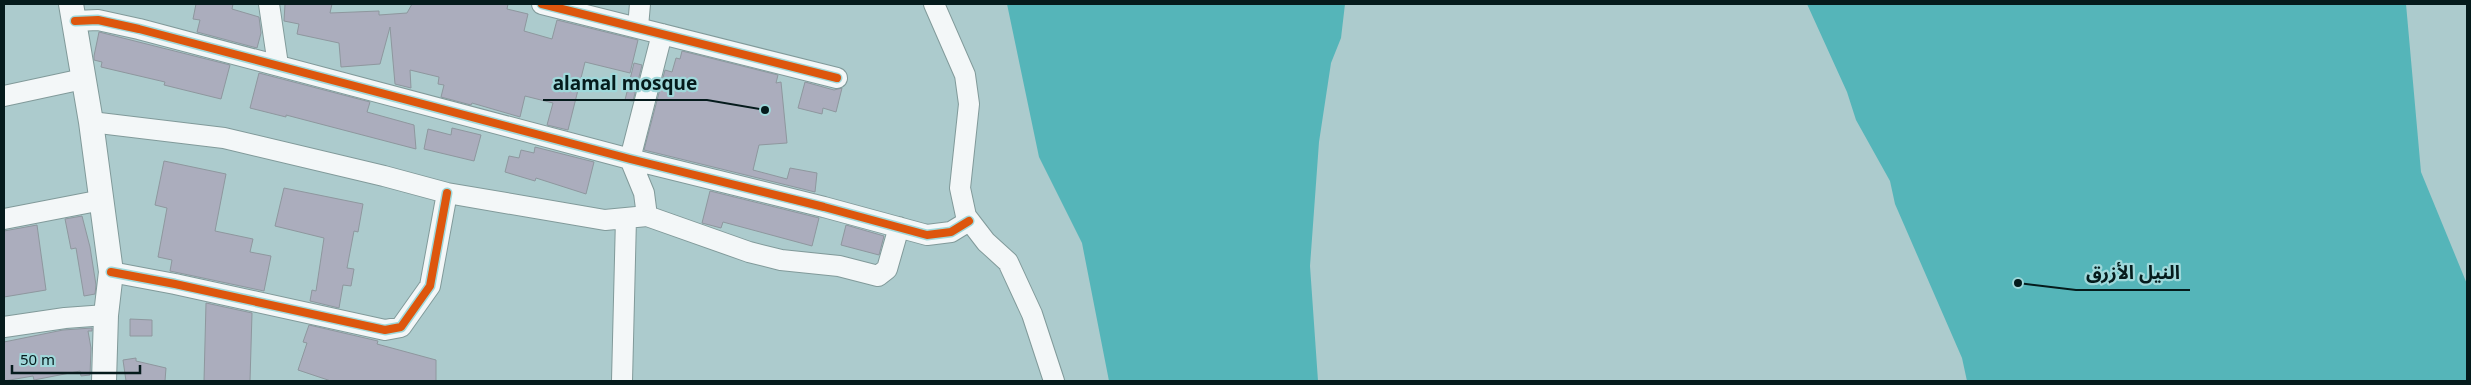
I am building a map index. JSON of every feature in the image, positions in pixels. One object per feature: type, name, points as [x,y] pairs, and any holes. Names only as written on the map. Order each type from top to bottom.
[{"type":"street","points":[[269,4],[278,65]]},
{"type":"street","points":[[542,4],[837,78]]},
{"type":"street","points":[[638,27],[640,4]]},
{"type":"street","points":[[934,4],[965,75],[969,104],[960,188],[966,216],[986,242],[1008,262],[1032,314],[1054,381]]},
{"type":"street","points":[[104,381],[106,316],[110,272],[91,122],[73,12],[630,160],[927,235],[951,232],[969,221]]},
{"type":"street","points":[[647,216],[644,193],[630,160],[662,34]]},
{"type":"street","points":[[4,96],[83,79]]},
{"type":"street","points":[[91,122],[224,138],[447,193],[606,220],[647,216],[749,252],[780,260],[839,266],[878,276],[887,269],[899,227]]},
{"type":"street","points":[[110,272],[175,284],[385,330],[402,326],[430,286],[447,193]]},
{"type":"street","points":[[4,219],[102,200]]},
{"type":"street","points":[[622,381],[626,218]]},
{"type":"street","points":[[4,327],[65,318],[106,316]]},
{"type":"water","points":[[1007,4],[1345,4],[1341,38],[1331,63],[1319,142],[1310,266],[1318,381],[1109,381],[1082,243],[1039,157]]},
{"type":"water","points":[[1807,4],[2406,4],[2421,172],[2467,284],[2467,381],[1967,381],[1962,358],[1895,204],[1890,181],[1856,120],[1847,92]]},
{"type":"building","points":[[196,4],[233,4],[232,9],[259,17],[261,33],[257,48],[197,32],[200,20],[193,19]]},
{"type":"building","points":[[285,4],[332,4],[330,13],[379,11],[379,15],[407,13],[412,4],[508,4],[507,9],[528,14],[524,31],[552,39],[557,20],[638,40],[630,73],[585,62],[568,130],[547,125],[553,103],[525,96],[520,117],[472,103],[471,105],[441,97],[444,85],[438,84],[439,77],[410,70],[411,88],[395,84],[390,27],[380,64],[341,67],[339,43],[297,34],[299,24],[284,21]]},
{"type":"building","points":[[99,32],[230,65],[221,99],[164,85],[165,82],[101,67],[102,62],[94,60]]},
{"type":"building","points":[[682,51],[778,75],[776,83],[781,82],[787,143],[759,145],[753,170],[787,179],[790,168],[817,173],[815,192],[644,150],[665,70],[672,72],[676,58],[680,59]]},
{"type":"building","points":[[634,63],[642,65],[633,101],[625,100]]},
{"type":"building","points":[[259,73],[370,102],[367,112],[414,125],[416,149],[286,115],[286,117],[250,108]]},
{"type":"building","points":[[805,82],[834,90],[842,88],[836,112],[823,108],[822,114],[798,108]]},
{"type":"building","points":[[452,128],[481,135],[474,161],[424,149],[428,129],[451,135]]},
{"type":"building","points":[[535,147],[594,162],[586,194],[536,178],[535,181],[505,172],[509,156],[519,158],[521,150],[534,153]]},
{"type":"building","points":[[164,161],[226,174],[215,231],[253,239],[250,252],[271,256],[264,291],[170,271],[172,260],[158,257],[167,208],[155,205]]},
{"type":"building","points":[[284,188],[363,204],[358,232],[354,231],[347,268],[354,269],[351,286],[343,285],[339,308],[310,301],[312,290],[316,291],[324,238],[275,226]]},
{"type":"building","points":[[710,191],[819,218],[812,246],[723,222],[721,228],[702,223]]},
{"type":"building","points":[[82,216],[90,247],[96,285],[95,294],[84,296],[76,248],[71,249],[65,219]]},
{"type":"building","points":[[37,225],[46,290],[4,297],[4,231]]},
{"type":"building","points":[[846,225],[884,236],[879,255],[841,245]]},
{"type":"building","points":[[206,303],[252,313],[250,381],[204,381]]},
{"type":"building","points":[[130,319],[152,320],[152,336],[130,336]]},
{"type":"building","points":[[309,325],[378,341],[377,344],[436,360],[436,381],[331,381],[298,370],[307,343],[303,342]]},
{"type":"building","points":[[92,328],[92,331],[88,331],[91,348],[90,375],[81,376],[80,371],[34,380],[33,376],[4,381],[4,342],[63,330]]},
{"type":"building","points":[[136,358],[136,361],[166,368],[165,381],[126,381],[123,360]]},
{"type":"cycle path","points":[[542,4],[837,78]]},
{"type":"cycle path","points":[[75,21],[98,20],[139,29],[630,159],[824,207],[927,235],[951,232],[969,221]]},
{"type":"cycle path","points":[[111,272],[175,284],[385,330],[401,327],[430,286],[447,193]]},
{"type":"place","name":"alamal mosque","points":[[765,110]]},
{"type":"place","name":"النيل الأزرق","points":[[2018,283]]}]
